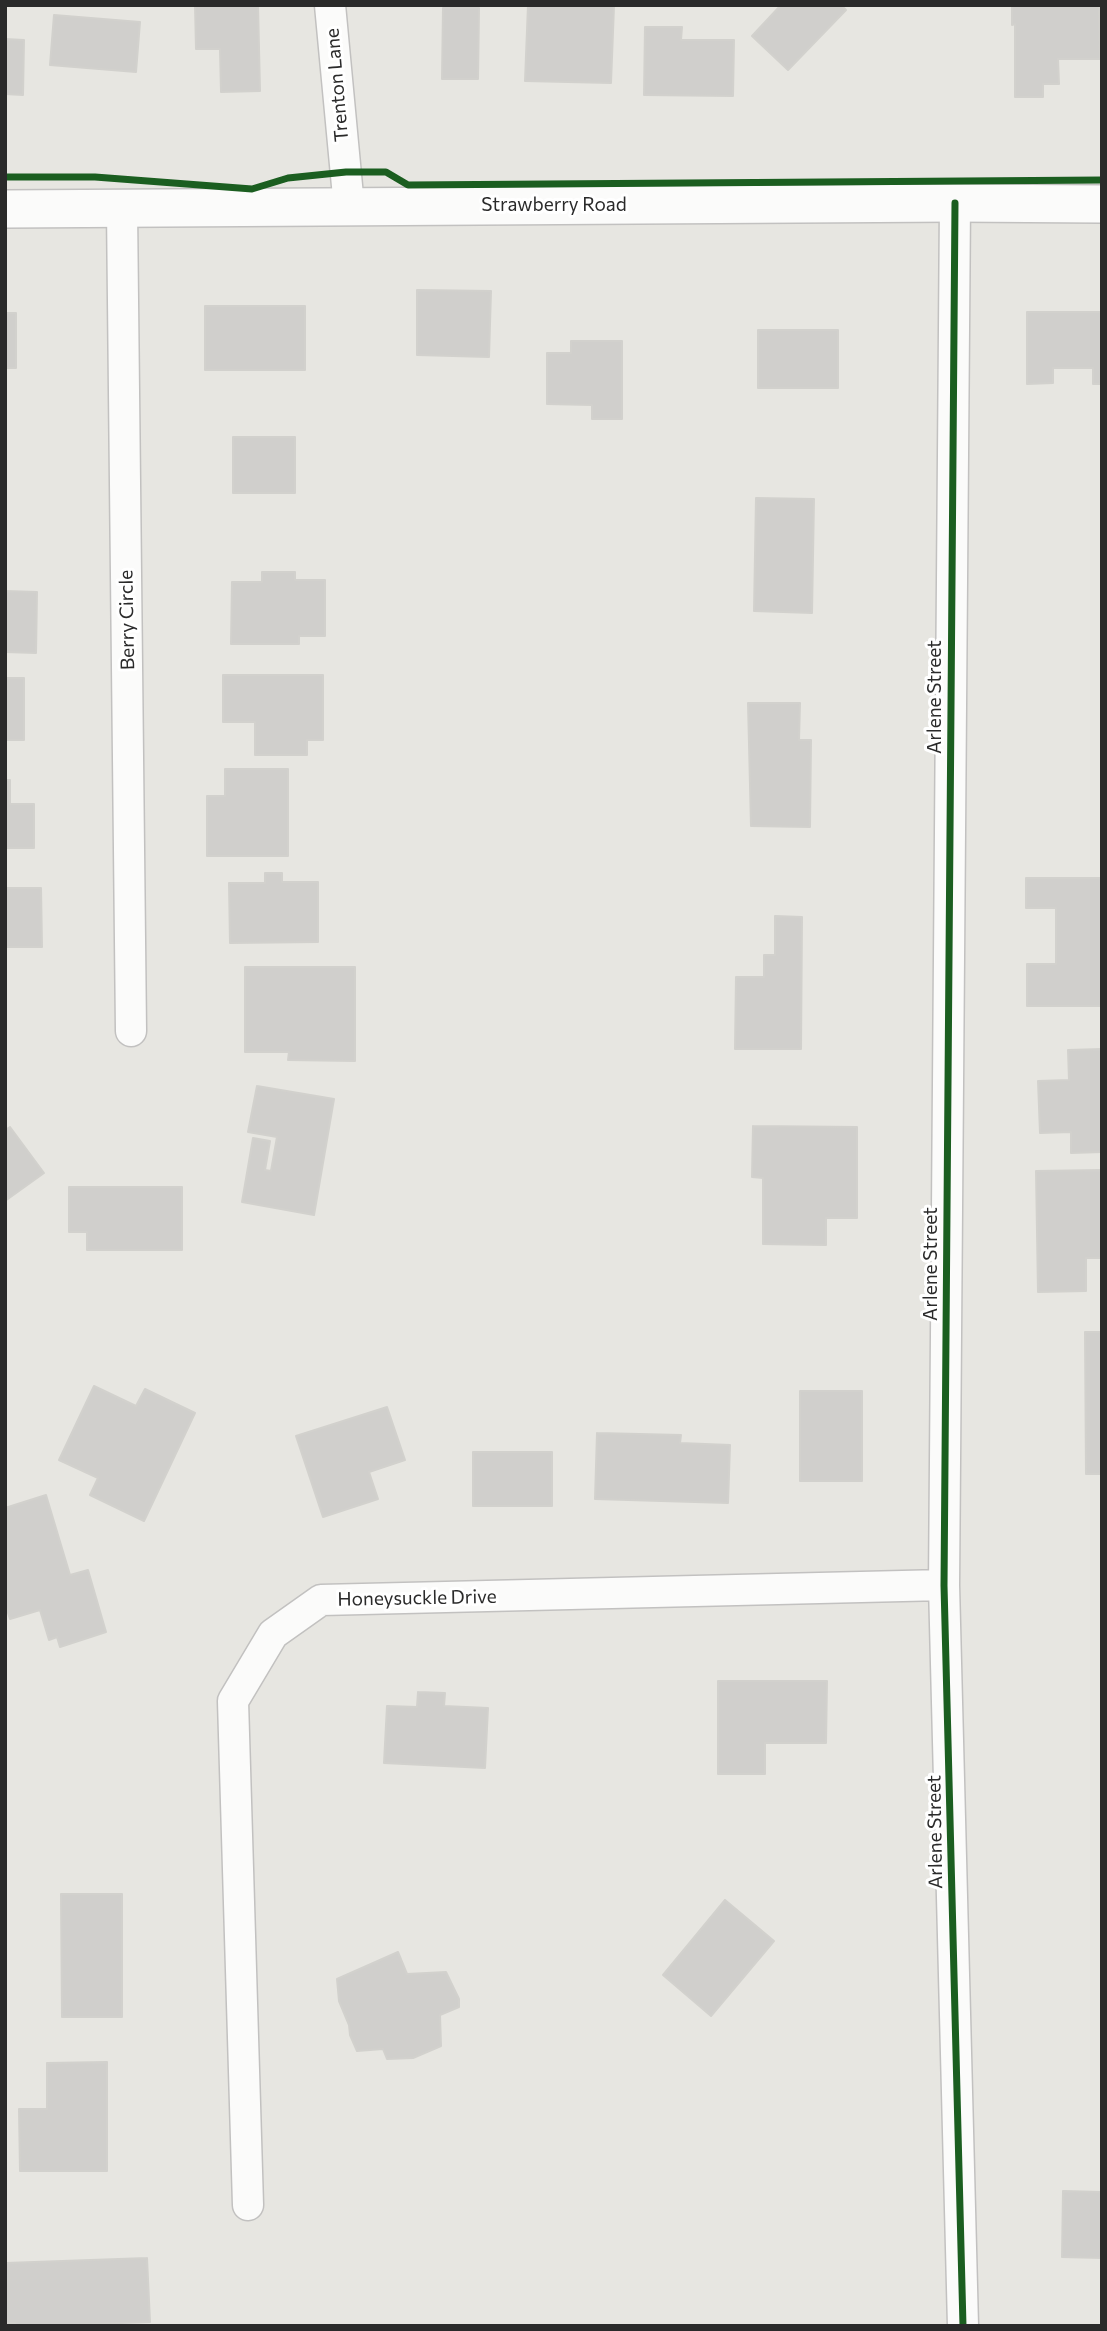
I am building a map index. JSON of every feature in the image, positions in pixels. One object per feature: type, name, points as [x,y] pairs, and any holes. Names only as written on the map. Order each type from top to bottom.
[{"type":"street","name":"Trenton Lane","points":[[330,5],[349,207]]},
{"type":"street","name":"Strawberry Road","points":[[5,209],[955,202],[1102,204]]},
{"type":"street","name":"Arlene Street","points":[[955,202],[944,1585],[963,2326]]},
{"type":"street","name":"Berry Circle","points":[[122,209],[131,1031]]},
{"type":"street","name":"Honeysuckle Drive","points":[[248,2205],[233,1701],[273,1634],[321,1600],[944,1585]]},
{"type":"building","points":[[195,5],[258,5],[260,91],[221,92],[220,49],[196,49]]},
{"type":"building","points":[[528,5],[614,6],[611,83],[525,81]]},
{"type":"building","points":[[781,5],[841,5],[846,10],[788,70],[752,36]]},
{"type":"building","points":[[1012,5],[1099,5],[1100,59],[1058,59],[1059,84],[1043,84],[1043,97],[1015,97],[1015,24],[1012,25]]},
{"type":"building","points":[[443,8],[479,8],[478,79],[442,79]]},
{"type":"building","points":[[54,15],[140,22],[136,72],[50,65]]},
{"type":"building","points":[[645,27],[682,27],[681,40],[734,40],[733,96],[644,95]]},
{"type":"building","points":[[5,39],[24,40],[23,95],[5,94]]},
{"type":"building","points":[[417,290],[491,291],[489,357],[417,355]]},
{"type":"building","points":[[205,306],[305,306],[305,370],[205,370]]},
{"type":"building","points":[[1027,312],[1102,312],[1102,384],[1093,384],[1093,368],[1053,368],[1053,383],[1027,384]]},
{"type":"building","points":[[5,313],[16,313],[16,368],[5,368]]},
{"type":"building","points":[[758,330],[838,330],[838,388],[758,388]]},
{"type":"building","points":[[571,341],[622,341],[622,419],[592,419],[592,405],[547,404],[547,353],[571,353]]},
{"type":"building","points":[[233,437],[295,437],[295,493],[233,493]]},
{"type":"building","points":[[6,490],[6,566],[5,566]]},
{"type":"building","points":[[756,498],[814,499],[812,613],[754,611]]},
{"type":"building","points":[[262,572],[295,572],[295,580],[325,580],[325,636],[299,636],[299,644],[231,644],[232,582],[262,582]]},
{"type":"building","points":[[5,591],[37,592],[36,653],[5,652]]},
{"type":"building","points":[[223,675],[323,675],[323,740],[307,740],[307,755],[255,755],[255,722],[223,722]]},
{"type":"building","points":[[5,678],[24,678],[24,740],[5,740]]},
{"type":"building","points":[[748,703],[800,703],[799,740],[811,740],[810,827],[751,826]]},
{"type":"building","points":[[225,769],[288,769],[288,856],[207,856],[207,796],[225,796]]},
{"type":"building","points":[[5,780],[10,780],[10,804],[34,804],[34,848],[5,848]]},
{"type":"building","points":[[265,873],[282,873],[282,882],[318,882],[318,942],[230,943],[229,883],[265,883]]},
{"type":"building","points":[[1026,878],[1102,878],[1102,1006],[1027,1006],[1027,964],[1056,964],[1056,908],[1026,908]]},
{"type":"building","points":[[5,888],[41,888],[42,947],[5,947]]},
{"type":"building","points":[[775,916],[802,917],[801,1049],[735,1049],[736,977],[764,977],[764,955],[775,955]]},
{"type":"building","points":[[245,967],[355,967],[355,1061],[288,1060],[289,1052],[245,1052]]},
{"type":"building","points":[[1102,1049],[1102,1152],[1071,1153],[1071,1132],[1040,1133],[1038,1081],[1069,1080],[1068,1050]]},
{"type":"building","points":[[257,1086],[334,1099],[314,1215],[242,1202],[253,1138],[270,1141],[265,1170],[271,1171],[277,1137],[248,1132]]},
{"type":"building","points":[[753,1126],[857,1127],[857,1218],[826,1218],[826,1245],[763,1244],[763,1178],[752,1177]]},
{"type":"building","points":[[10,1127],[44,1173],[5,1201],[5,1130]]},
{"type":"building","points":[[1102,1170],[1102,1258],[1086,1258],[1086,1291],[1038,1292],[1036,1171]]},
{"type":"building","points":[[69,1187],[182,1187],[182,1250],[87,1250],[87,1232],[69,1232]]},
{"type":"building","points":[[1085,1332],[1102,1332],[1102,1474],[1086,1474]]},
{"type":"building","points":[[94,1386],[136,1406],[145,1389],[195,1413],[144,1521],[90,1495],[98,1478],[59,1460]]},
{"type":"building","points":[[800,1391],[862,1391],[862,1481],[800,1481]]},
{"type":"building","points":[[387,1407],[405,1460],[369,1472],[378,1499],[323,1517],[296,1436]]},
{"type":"building","points":[[597,1433],[681,1435],[680,1443],[730,1445],[728,1503],[595,1499]]},
{"type":"building","points":[[473,1452],[552,1452],[552,1506],[473,1506]]},
{"type":"building","points":[[46,1495],[70,1575],[88,1570],[106,1632],[60,1647],[57,1637],[49,1640],[40,1610],[10,1619],[5,1604],[5,1508]]},
{"type":"building","points":[[718,1681],[827,1681],[826,1743],[765,1743],[765,1774],[718,1774]]},
{"type":"building","points":[[418,1692],[445,1693],[444,1706],[488,1708],[485,1768],[384,1763],[387,1706],[417,1707]]},
{"type":"building","points":[[61,1894],[122,1894],[122,2017],[62,2017]]},
{"type":"building","points":[[725,1900],[774,1941],[711,2016],[663,1975]]},
{"type":"building","points":[[398,1952],[407,1974],[446,1972],[459,1999],[459,2007],[440,2015],[441,2046],[413,2058],[387,2059],[383,2049],[357,2051],[339,2001],[337,1979]]},
{"type":"building","points":[[107,2062],[107,2171],[20,2171],[19,2109],[47,2109],[47,2063]]},
{"type":"building","points":[[1063,2191],[1102,2192],[1102,2258],[1062,2257]]},
{"type":"building","points":[[147,2258],[150,2322],[37,2326],[5,2323],[6,2263]]},
{"type":"cycle path","points":[[5,177],[95,177],[252,189],[288,178],[346,172],[386,172],[408,185],[1102,180]]},
{"type":"cycle path","points":[[955,203],[944,1585],[963,2326]]}]
